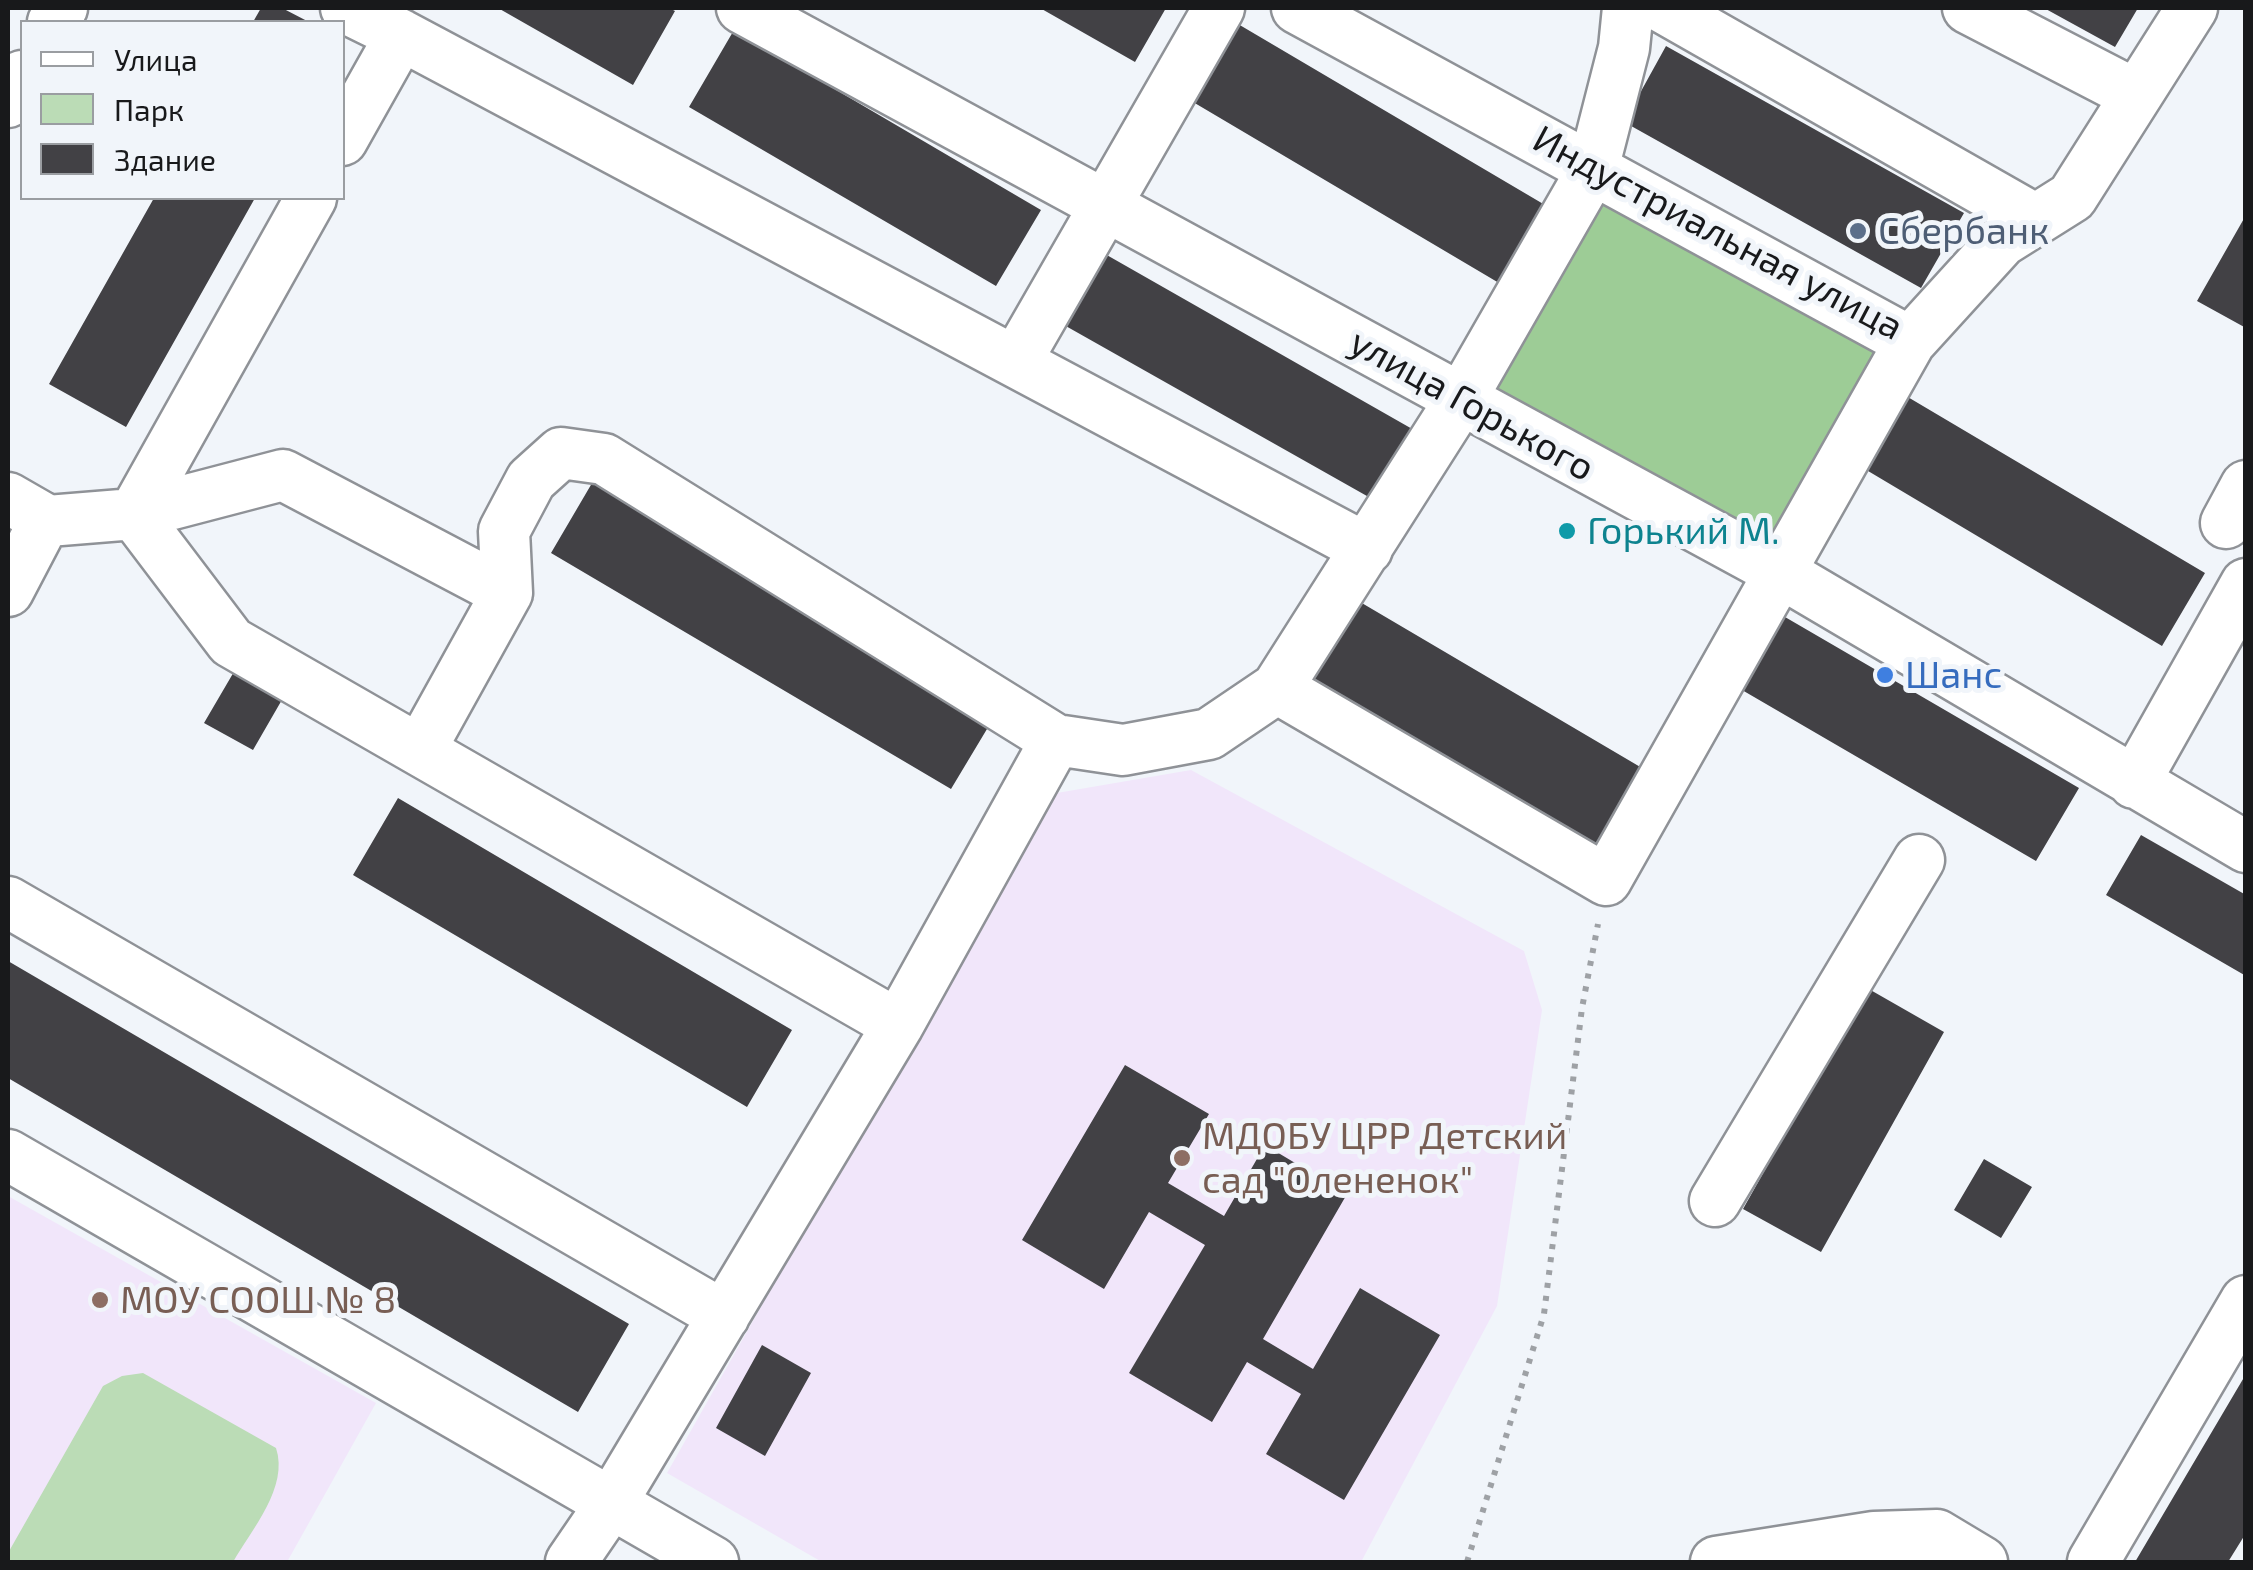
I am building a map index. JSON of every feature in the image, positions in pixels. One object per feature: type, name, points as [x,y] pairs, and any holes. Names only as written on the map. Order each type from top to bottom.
[{"type":"street","points":[[346,8],[1367,549]]},
{"type":"street","name":"улица Горького","points":[[742,8],[1778,571],[2246,847]]},
{"type":"street","points":[[1016,361],[1219,8]]},
{"type":"street","name":"Индустриальная улица","points":[[1297,8],[1910,342],[2002,241],[2072,196],[2192,8]]},
{"type":"street","points":[[420,750],[506,593],[504,532],[531,480],[561,453],[604,459],[1056,740],[1123,750],[1209,734],[1277,688],[1461,399],[1592,169],[1624,48],[1628,8]]},
{"type":"street","points":[[1664,8],[2036,220]]},
{"type":"street","points":[[1968,8],[2136,95]]},
{"type":"street","points":[[345,135],[401,35]]},
{"type":"street","points":[[8,102],[20,80]]},
{"type":"street","points":[[134,514],[309,200]]},
{"type":"street","points":[[1277,688],[1606,880],[1910,342]]},
{"type":"street","points":[[28,510],[134,514],[282,475],[506,593]]},
{"type":"street","points":[[8,591],[42,526],[28,510]]},
{"type":"street","points":[[134,514],[230,642],[898,1025]]},
{"type":"street","points":[[2134,783],[2246,584]]},
{"type":"street","points":[[570,1562],[610,1505],[898,1025],[1056,740]]},
{"type":"street","points":[[1715,1201],[1920,860]]},
{"type":"street","points":[[8,902],[724,1316]]},
{"type":"street","points":[[8,1155],[713,1562]]},
{"type":"street","points":[[2093,1562],[2246,1301]]},
{"type":"street","points":[[1716,1562],[1874,1537],[1937,1535],[1982,1562]]},
{"type":"path","points":[[1466,1562],[1544,1314],[1582,1008],[1606,880]]},
{"type":"shaded area","name":"МДОБУ ЦРР Детский сад \"Олененок\"","points":[[1191,770],[1524,951],[1542,1010],[1497,1306],[1361,1562],[822,1562],[667,1473],[1051,794]]},
{"type":"shaded area","name":"МОУ СООШ № 8","points":[[8,1196],[376,1403],[287,1562],[8,1562]]},
{"type":"green space","points":[[1593,169],[1910,342],[1778,571],[1461,399]]},
{"type":"green space","points":[[143,1373],[276,1448],[279,1463],[273,1493],[233,1562],[8,1562],[8,1553],[103,1386],[122,1376]]},
{"type":"building","points":[[261,8],[282,8],[305,20],[254,20]]},
{"type":"building","points":[[498,8],[669,8],[675,11],[633,85]]},
{"type":"building","points":[[1040,8],[1166,8],[1135,62]]},
{"type":"building","points":[[2044,8],[2138,8],[2115,47]]},
{"type":"building","points":[[1238,24],[1545,205],[1499,283],[1193,102]]},
{"type":"building","points":[[734,30],[1041,210],[996,286],[689,107]]},
{"type":"building","points":[[1666,46],[1964,213],[1921,288],[1624,122]]},
{"type":"building","points":[[153,200],[254,200],[126,427],[49,384]]},
{"type":"building","points":[[2246,215],[2246,328],[2197,301]]},
{"type":"building","points":[[1105,254],[1414,430],[1374,500],[1064,325]]},
{"type":"building","points":[[1901,393],[2205,573],[2162,646],[1858,465]]},
{"type":"building","points":[[595,478],[996,714],[951,789],[551,553]]},
{"type":"building","points":[[1355,599],[1642,768],[1597,846],[1310,678]]},
{"type":"building","points":[[1785,617],[2079,788],[2036,861],[1742,690]]},
{"type":"building","points":[[235,670],[283,698],[253,750],[204,723]]},
{"type":"building","points":[[398,798],[792,1030],[747,1107],[353,875]]},
{"type":"building","points":[[2141,835],[2246,895],[2246,976],[2106,895]]},
{"type":"building","points":[[8,961],[629,1324],[578,1412],[8,1078]]},
{"type":"building","points":[[1867,988],[1944,1032],[1821,1252],[1743,1209]]},
{"type":"building","points":[[1125,1065],[1209,1114],[1168,1183],[1224,1216],[1265,1145],[1347,1194],[1263,1339],[1313,1369],[1360,1288],[1440,1335],[1344,1500],[1266,1454],[1301,1394],[1247,1362],[1212,1422],[1129,1373],[1205,1245],[1149,1212],[1104,1289],[1022,1240]]},
{"type":"building","points":[[1984,1159],[2032,1187],[2001,1238],[1954,1210]]},
{"type":"building","points":[[762,1345],[811,1373],[765,1456],[716,1428]]},
{"type":"building","points":[[2246,1374],[2246,1533],[2228,1562],[2135,1562]]},
{"type":"place","name":"Сбербанк","points":[[1858,231]]},
{"type":"place","name":"Горький М.","points":[[1567,531]]},
{"type":"place","name":"Шанс","points":[[1885,675]]},
{"type":"place","name":"МДОБУ ЦРР Детский сад \"Олененок\"","points":[[1182,1158]]},
{"type":"place","name":"МОУ СООШ № 8","points":[[100,1300]]}]
